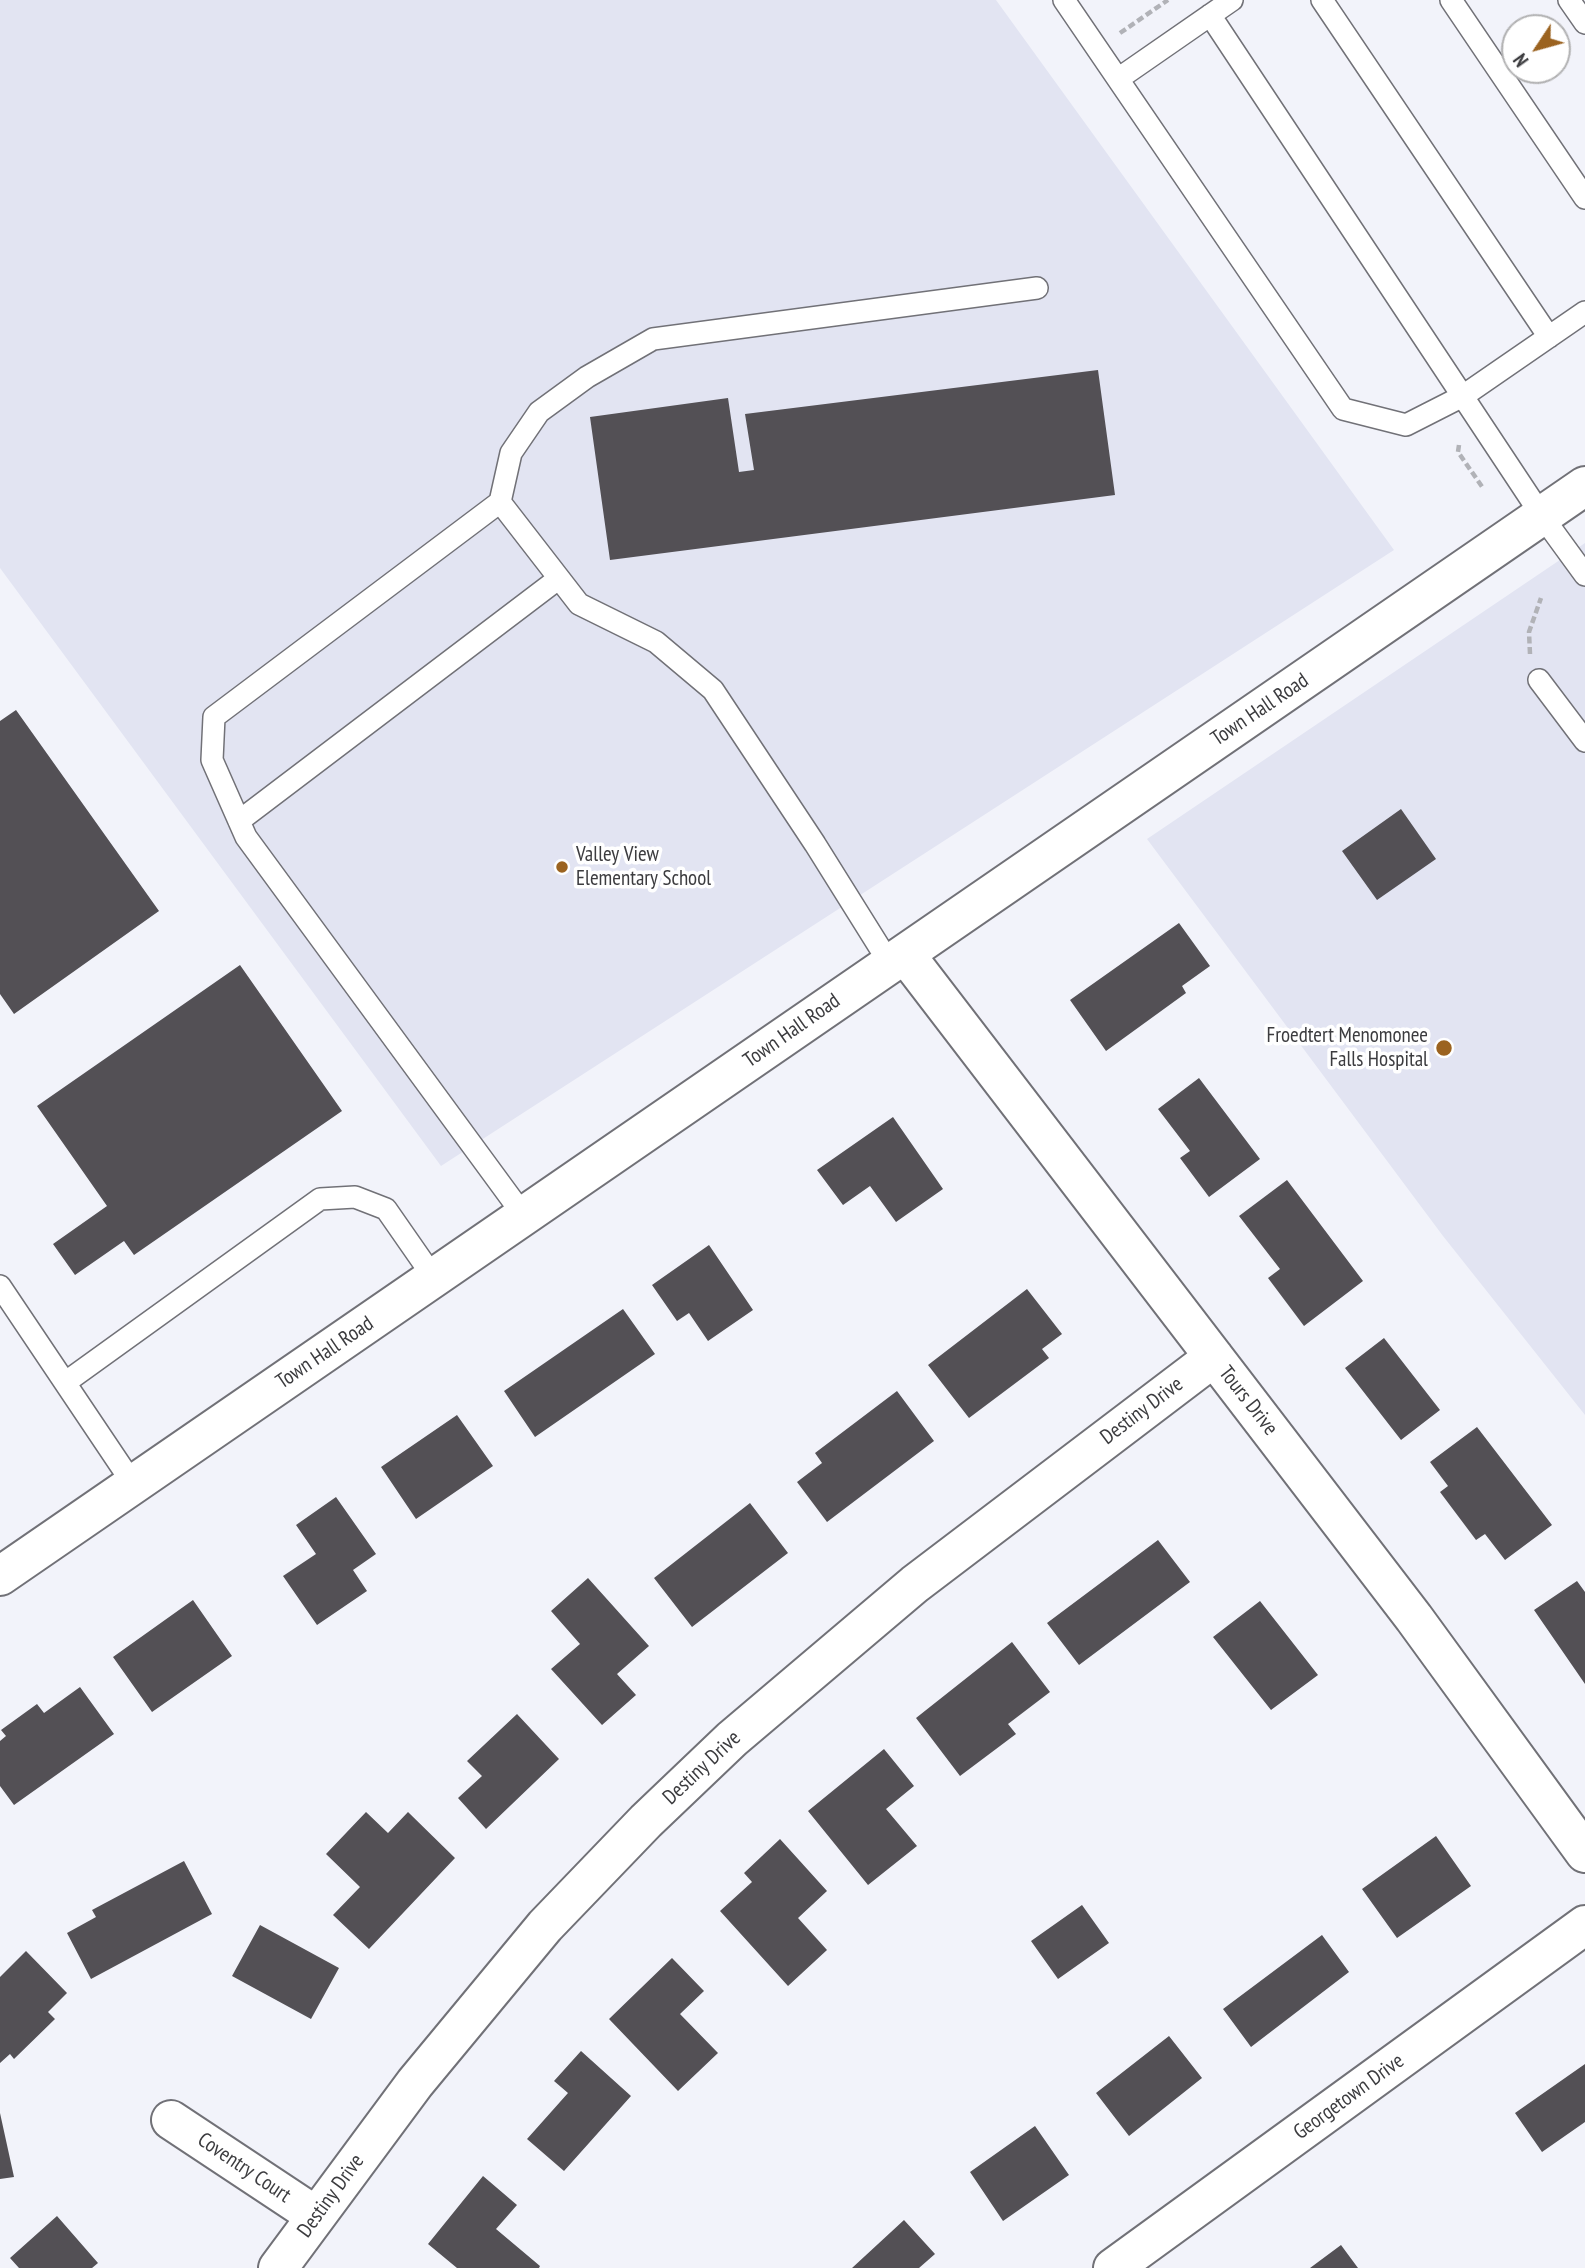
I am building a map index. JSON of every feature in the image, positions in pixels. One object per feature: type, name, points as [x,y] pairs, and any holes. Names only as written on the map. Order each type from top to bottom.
[{"type":"street","name":"Town Hall Road","points":[[0,1576],[1585,486]]},
{"type":"street","name":"Tours Drive","points":[[898,959],[1214,1357],[1415,1618],[1585,1853]]},
{"type":"street","name":"Destiny Drive","points":[[278,2268],[415,2083],[545,1926],[646,1821],[732,1739],[915,1584],[1214,1357]]},
{"type":"street","name":"Georgetown Drive","points":[[1113,2268],[1585,1925]]},
{"type":"street","name":"Coventry Court","points":[[171,2120],[316,2217]]},
{"type":"lane","points":[[1064,0],[1343,408],[1406,425],[1463,396],[1585,313]]},
{"type":"lane","points":[[1118,79],[1232,0]]},
{"type":"lane","points":[[1322,0],[1549,337]]},
{"type":"lane","points":[[1451,0],[1585,198]]},
{"type":"lane","points":[[1569,0],[1585,23]]},
{"type":"lane","points":[[1210,15],[1542,516],[1585,575]]},
{"type":"lane","points":[[524,1216],[254,848],[212,760],[214,717],[500,502],[511,453],[539,412],[587,377],[653,339],[1037,288]]},
{"type":"lane","points":[[500,502],[579,604],[656,642],[713,690],[815,844],[898,959]]},
{"type":"lane","points":[[239,821],[558,579]]},
{"type":"lane","points":[[1539,680],[1585,741]]},
{"type":"lane","points":[[66,1382],[320,1199],[355,1196],[386,1209],[434,1278]]},
{"type":"lane","points":[[0,1286],[133,1484]]},
{"type":"path","points":[[1097,49],[1168,0]]},
{"type":"path","points":[[1539,680],[1530,658],[1529,632],[1541,598]]},
{"type":"shaded area","name":"Valley View Elementary School","points":[[0,0],[996,0],[1394,550],[441,1166],[0,568]]},
{"type":"shaded area","name":"Froedtert Menomonee Falls Hospital","points":[[1585,543],[1585,1415],[1443,1236],[1147,839]]},
{"type":"building","points":[[1098,370],[1115,495],[610,560],[590,417],[728,398],[739,472],[754,470],[745,414]]},
{"type":"building","points":[[16,710],[159,911],[14,1014],[0,994],[0,721]]},
{"type":"building","points":[[1401,809],[1436,859],[1377,900],[1342,851]]},
{"type":"building","points":[[1179,923],[1210,966],[1182,986],[1186,993],[1106,1051],[1070,1000]]},
{"type":"building","points":[[240,965],[342,1111],[134,1255],[124,1241],[75,1275],[53,1244],[107,1206],[37,1106]]},
{"type":"building","points":[[1199,1078],[1260,1159],[1209,1197],[1180,1158],[1190,1151],[1158,1109]]},
{"type":"building","points":[[893,1117],[943,1189],[896,1222],[870,1186],[843,1205],[817,1170]]},
{"type":"building","points":[[1287,1180],[1363,1281],[1304,1326],[1268,1278],[1280,1269],[1239,1216]]},
{"type":"building","points":[[709,1245],[753,1310],[708,1341],[689,1313],[677,1321],[652,1285]]},
{"type":"building","points":[[1027,1289],[1062,1334],[1042,1349],[1049,1358],[969,1418],[928,1365]]},
{"type":"building","points":[[623,1309],[655,1354],[535,1437],[504,1391]]},
{"type":"building","points":[[1384,1338],[1440,1410],[1401,1440],[1345,1368]]},
{"type":"building","points":[[897,1391],[934,1441],[827,1522],[797,1482],[822,1463],[815,1453]]},
{"type":"building","points":[[457,1415],[493,1466],[416,1519],[381,1467]]},
{"type":"building","points":[[1477,1427],[1552,1525],[1505,1560],[1485,1534],[1476,1540],[1440,1492],[1448,1486],[1430,1462]]},
{"type":"building","points":[[336,1497],[376,1554],[353,1570],[367,1591],[317,1625],[283,1576],[316,1554],[296,1525]]},
{"type":"building","points":[[750,1503],[788,1553],[692,1627],[654,1578]]},
{"type":"building","points":[[1158,1540],[1190,1582],[1079,1665],[1047,1623]]},
{"type":"building","points":[[588,1578],[649,1646],[617,1674],[636,1695],[602,1725],[551,1669],[580,1644],[551,1611]]},
{"type":"building","points":[[1577,1581],[1585,1592],[1585,1684],[1534,1610]]},
{"type":"building","points":[[193,1600],[232,1656],[152,1712],[113,1657]]},
{"type":"building","points":[[1260,1601],[1318,1675],[1271,1710],[1213,1637]]},
{"type":"building","points":[[1012,1642],[1050,1692],[1008,1724],[1016,1734],[960,1776],[916,1718]]},
{"type":"building","points":[[80,1687],[114,1734],[14,1805],[0,1786],[0,1741],[6,1736],[1,1730],[37,1704],[44,1713]]},
{"type":"building","points":[[517,1714],[559,1759],[486,1829],[458,1798],[482,1776],[467,1761]]},
{"type":"building","points":[[884,1749],[914,1786],[886,1809],[917,1846],[868,1885],[808,1811]]},
{"type":"building","points":[[366,1812],[388,1833],[408,1812],[455,1858],[369,1949],[333,1915],[360,1887],[326,1854]]},
{"type":"building","points":[[1436,1836],[1471,1886],[1397,1938],[1362,1889]]},
{"type":"building","points":[[780,1839],[827,1891],[798,1918],[827,1950],[788,1986],[720,1911],[752,1882],[744,1873]]},
{"type":"building","points":[[184,1861],[212,1914],[91,1979],[67,1933],[96,1917],[92,1910]]},
{"type":"building","points":[[1082,1905],[1109,1943],[1058,1979],[1031,1941]]},
{"type":"building","points":[[260,1925],[339,1968],[311,2019],[232,1976]]},
{"type":"building","points":[[1322,1935],[1349,1972],[1251,2047],[1223,2009]]},
{"type":"building","points":[[26,1951],[67,1993],[48,2012],[55,2019],[14,2059],[10,2054],[0,2063],[0,1977]]},
{"type":"building","points":[[672,1958],[704,1991],[680,2014],[718,2053],[678,2091],[609,2019]]},
{"type":"building","points":[[1169,2036],[1202,2078],[1129,2136],[1096,2093]]},
{"type":"building","points":[[581,2051],[631,2096],[564,2171],[527,2139],[568,2093],[554,2081]]},
{"type":"building","points":[[1585,2064],[1585,2122],[1542,2152],[1515,2113]]},
{"type":"building","points":[[0,2113],[14,2177],[0,2179]]},
{"type":"building","points":[[1035,2126],[1069,2175],[1003,2221],[970,2172]]},
{"type":"building","points":[[483,2176],[517,2205],[496,2229],[540,2266],[539,2268],[457,2268],[428,2244]]},
{"type":"building","points":[[57,2216],[98,2263],[92,2268],[19,2268],[10,2258]]},
{"type":"building","points":[[904,2220],[935,2254],[919,2268],[852,2268]]},
{"type":"building","points":[[1341,2245],[1358,2268],[1310,2268]]},
{"type":"place","name":"Valley View Elementary School","points":[[562,867]]},
{"type":"place","name":"Froedtert Menomonee Falls Hospital","points":[[1444,1048]]}]
